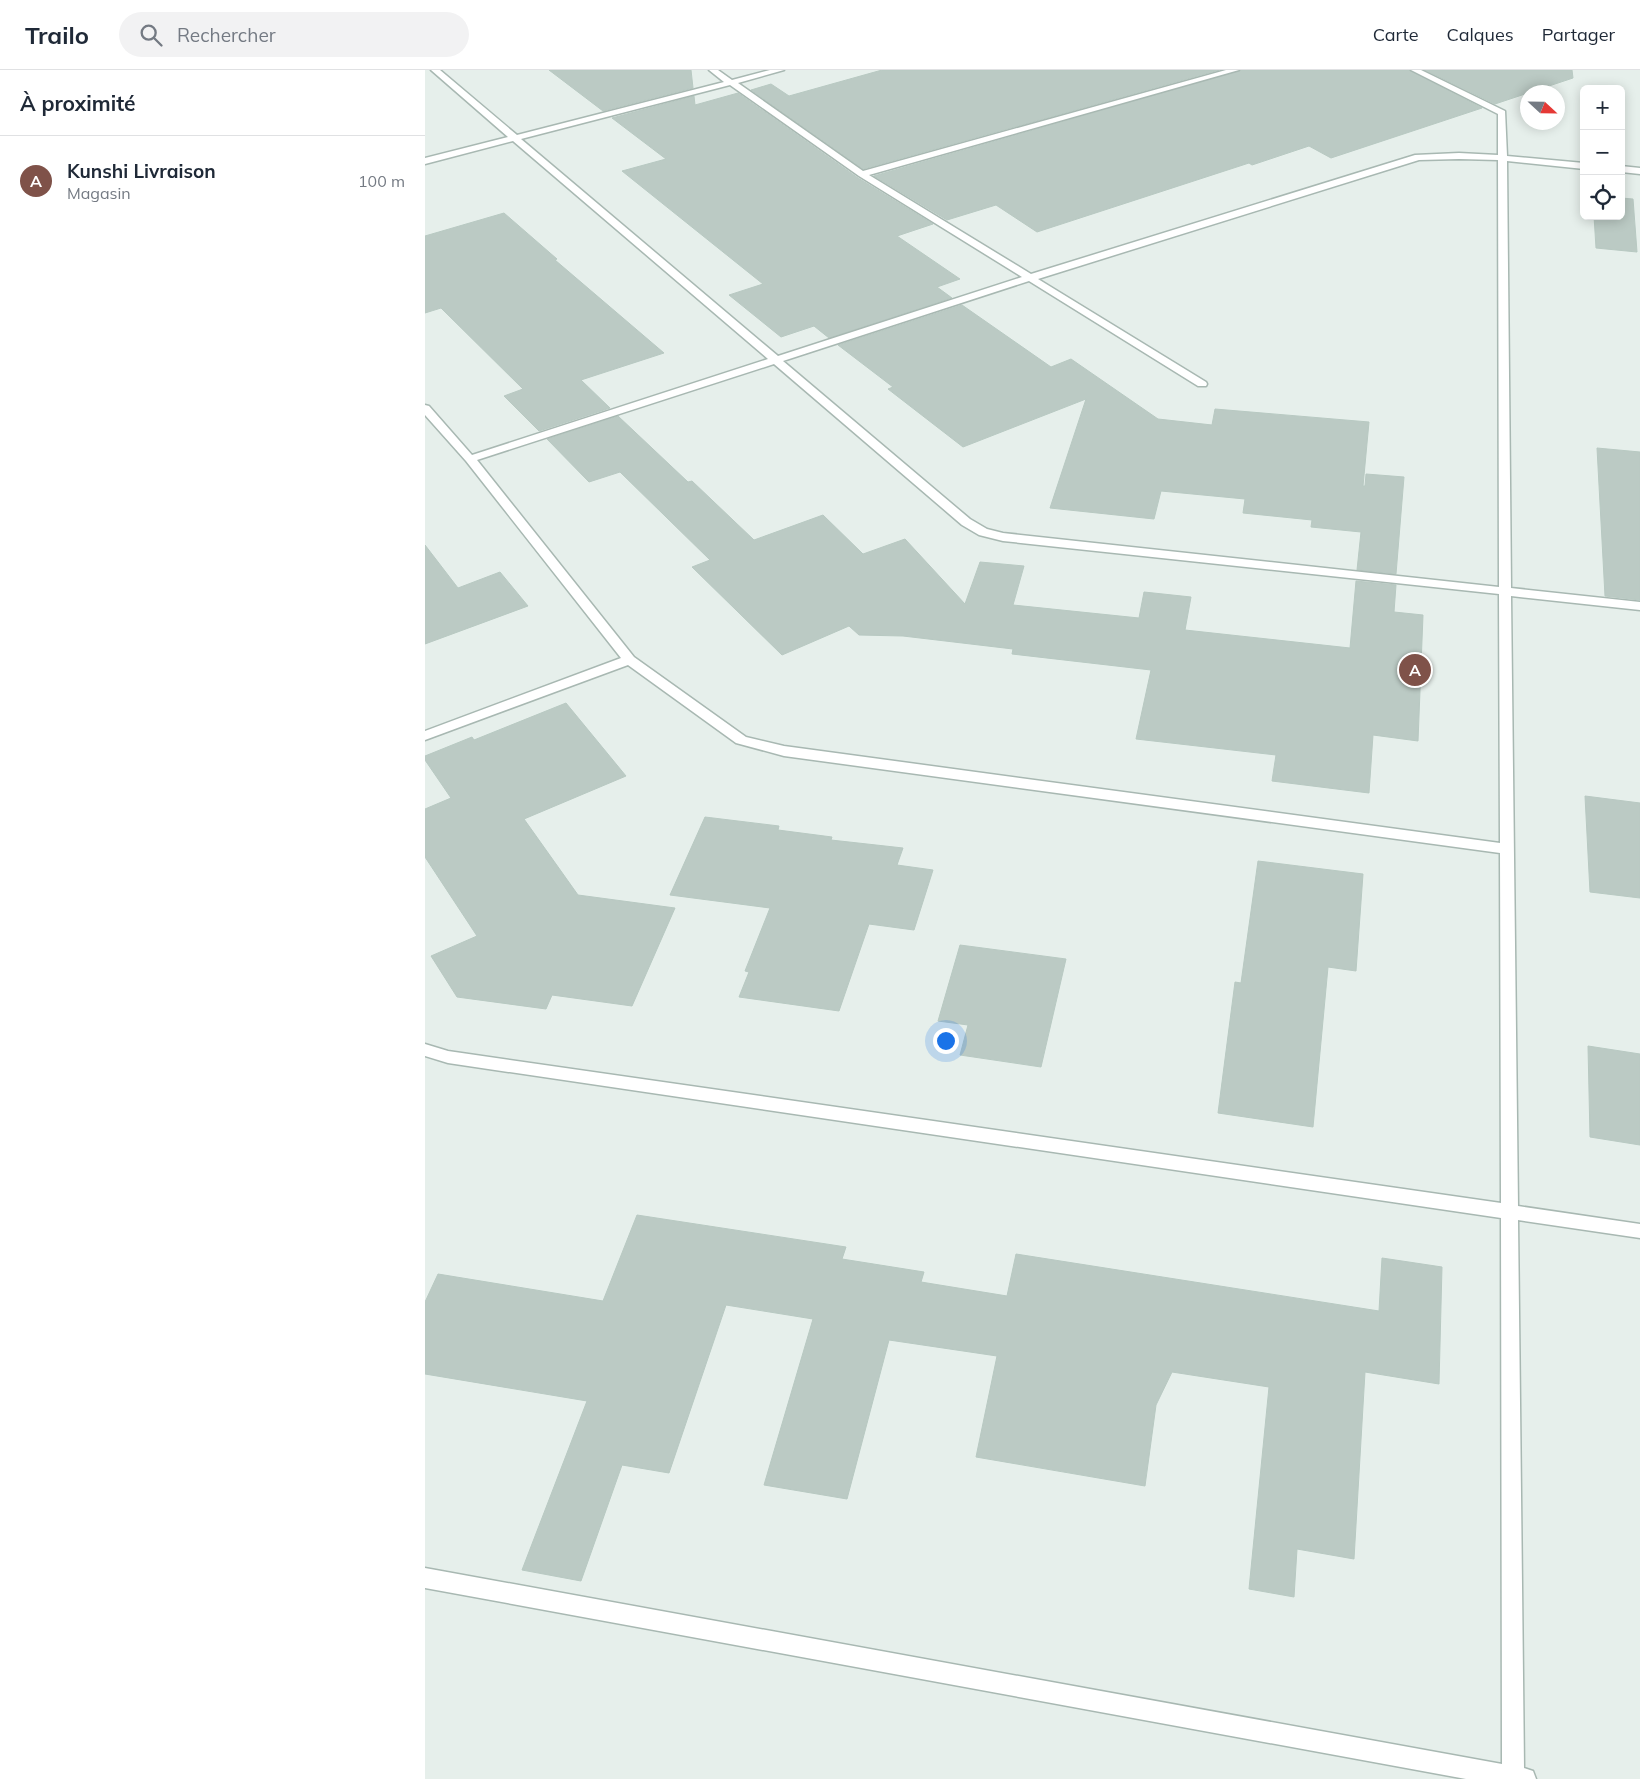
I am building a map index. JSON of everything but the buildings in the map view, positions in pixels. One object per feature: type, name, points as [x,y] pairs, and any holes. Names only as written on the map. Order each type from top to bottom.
[{"type":"street","points":[[435,70],[966,522],[983,532],[1003,537],[1640,606]]},
{"type":"street","points":[[713,70],[862,174],[1202,384]]},
{"type":"street","points":[[425,161],[780,70]]},
{"type":"street","points":[[862,174],[1235,70]]},
{"type":"street","points":[[425,1578],[1517,1778],[1509,1211],[1502,113],[1415,70]]},
{"type":"street","points":[[470,459],[1030,278],[1418,157],[1446,155],[1580,166]]},
{"type":"street","points":[[1625,169],[1640,171]]},
{"type":"street","points":[[425,408],[470,459],[629,660],[741,740],[764,748],[1506,849]]},
{"type":"street","points":[[425,736],[629,660]]},
{"type":"street","points":[[425,1050],[457,1058],[1640,1231]]},
{"type":"place","name":"Kunshi Livraison","points":[[1415,670]]}]
